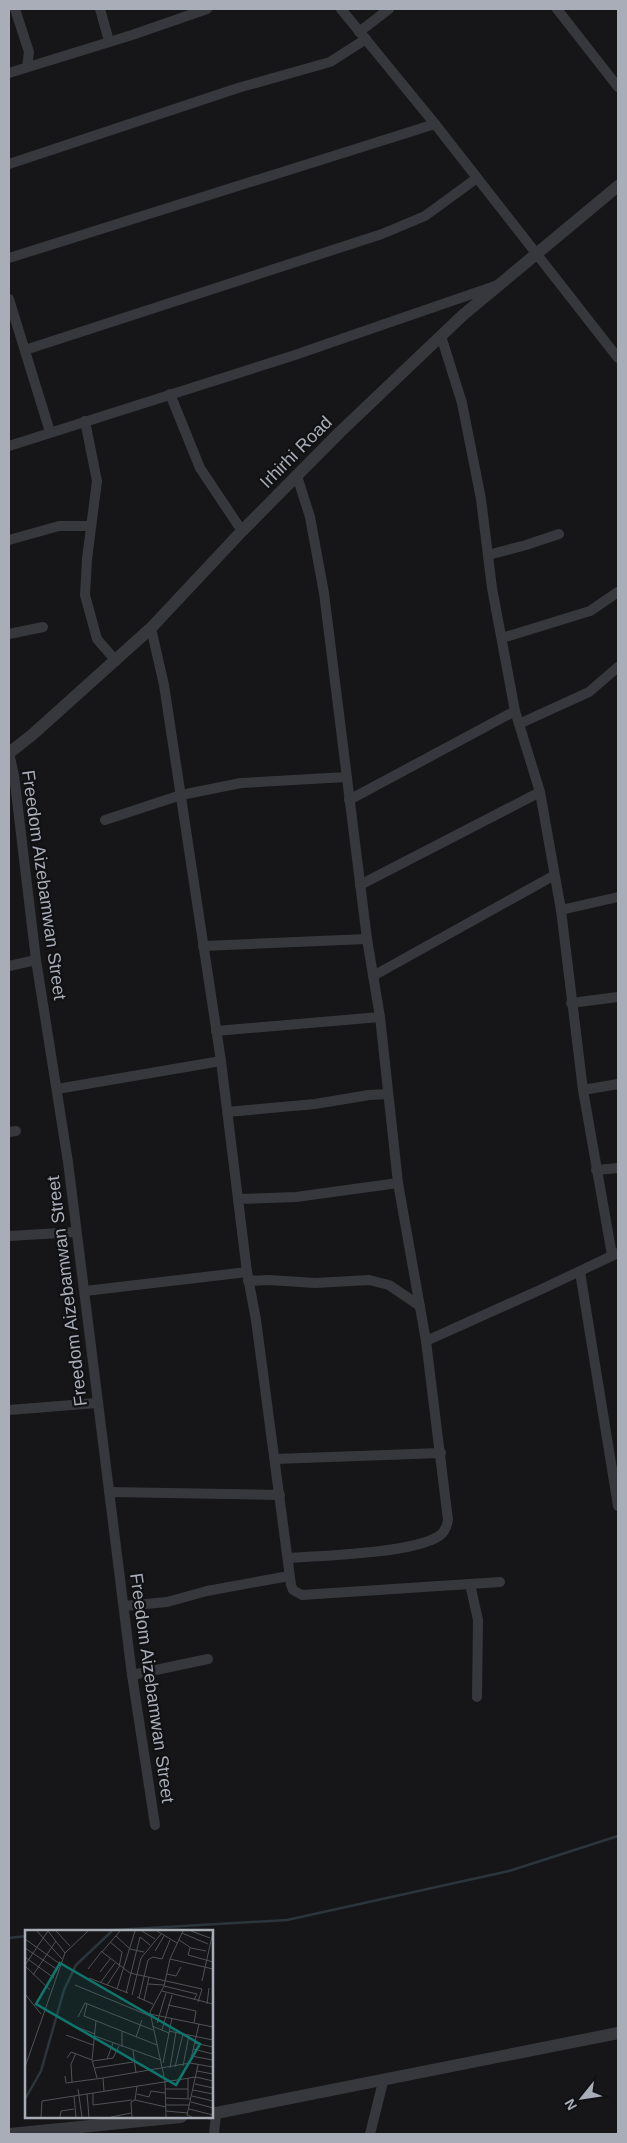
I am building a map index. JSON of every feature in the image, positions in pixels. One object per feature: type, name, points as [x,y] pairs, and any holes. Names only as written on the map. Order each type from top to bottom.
[{"type":"street","points":[[15,9],[29,52],[27,67]]},
{"type":"street","points":[[100,9],[109,41]]},
{"type":"street","points":[[9,73],[203,9]]},
{"type":"street","points":[[341,9],[618,358]]},
{"type":"street","points":[[9,164],[238,88],[330,62],[363,36],[389,9]]},
{"type":"street","points":[[557,9],[618,87]]},
{"type":"street","points":[[9,258],[434,124]]},
{"type":"street","points":[[24,350],[382,234],[425,216],[477,178]]},
{"type":"street","name":"Irhirhi Road","points":[[9,753],[32,735],[151,628],[242,531],[340,432],[441,336],[496,286],[618,186]]},
{"type":"street","points":[[9,446],[292,356],[496,286]]},
{"type":"street","points":[[9,299],[50,432]]},
{"type":"street","points":[[426,1341],[580,1272],[615,1254],[596,1170],[583,1090],[560,910],[540,792],[515,711],[488,555],[481,499],[462,403],[441,336]]},
{"type":"street","points":[[170,394],[200,468],[242,531]]},
{"type":"street","points":[[86,421],[97,481],[87,559],[86,595],[97,639],[116,661]]},
{"type":"street","points":[[288,1558],[358,1553],[411,1546],[440,1535],[447,1527],[448,1520],[426,1341],[398,1184],[380,1016],[367,939],[324,593],[310,517],[297,476]]},
{"type":"street","points":[[9,540],[59,526],[91,526]]},
{"type":"street","points":[[488,555],[559,534]]},
{"type":"street","points":[[502,638],[590,611],[618,592]]},
{"type":"street","points":[[9,634],[43,627]]},
{"type":"street","points":[[151,628],[164,684],[221,1061],[248,1276],[256,1320],[280,1495],[289,1576],[293,1590],[302,1594],[500,1582]]},
{"type":"street","points":[[519,724],[589,692],[618,667]]},
{"type":"street","points":[[349,800],[515,711]]},
{"type":"street","name":"Freedom Aizebamwan Street","points":[[9,753],[14,775],[36,960],[57,1089],[85,1291],[97,1403],[132,1674],[155,1825]]},
{"type":"street","points":[[106,820],[181,795],[241,784],[346,778]]},
{"type":"street","points":[[360,885],[540,792]]},
{"type":"street","points":[[373,976],[553,876]]},
{"type":"street","points":[[560,910],[618,897]]},
{"type":"street","points":[[204,946],[367,939]]},
{"type":"street","points":[[9,966],[36,960]]},
{"type":"street","points":[[571,1003],[618,997]]},
{"type":"street","points":[[216,1031],[380,1016]]},
{"type":"street","points":[[57,1089],[221,1061]]},
{"type":"street","points":[[583,1090],[618,1084]]},
{"type":"street","points":[[227,1112],[315,1104],[368,1095],[388,1094]]},
{"type":"street","points":[[596,1170],[618,1168]]},
{"type":"street","points":[[238,1199],[296,1197],[398,1184]]},
{"type":"street","points":[[9,1236],[76,1232]]},
{"type":"street","points":[[580,1272],[614,1445],[618,1506]]},
{"type":"street","points":[[85,1291],[248,1276],[315,1284],[369,1280],[389,1285],[420,1306]]},
{"type":"street","points":[[9,1410],[97,1403]]},
{"type":"street","points":[[275,1459],[441,1453]]},
{"type":"street","points":[[109,1492],[280,1495]]},
{"type":"street","points":[[124,1606],[167,1602],[207,1591],[289,1576]]},
{"type":"street","points":[[470,1584],[478,1620],[477,1697]]},
{"type":"street","points":[[132,1674],[208,1659]]},
{"type":"street","points":[[214,2134],[213,2114],[383,2082],[618,2033]]},
{"type":"street","points":[[370,2134],[383,2082]]},
{"type":"street","points":[[10,2134],[91,2130],[174,2118]]},
{"type":"waterway","points":[[114,1930],[287,1920],[509,1871],[618,1836]]},
{"type":"waterway","points":[[9,1938],[25,1936]]}]
